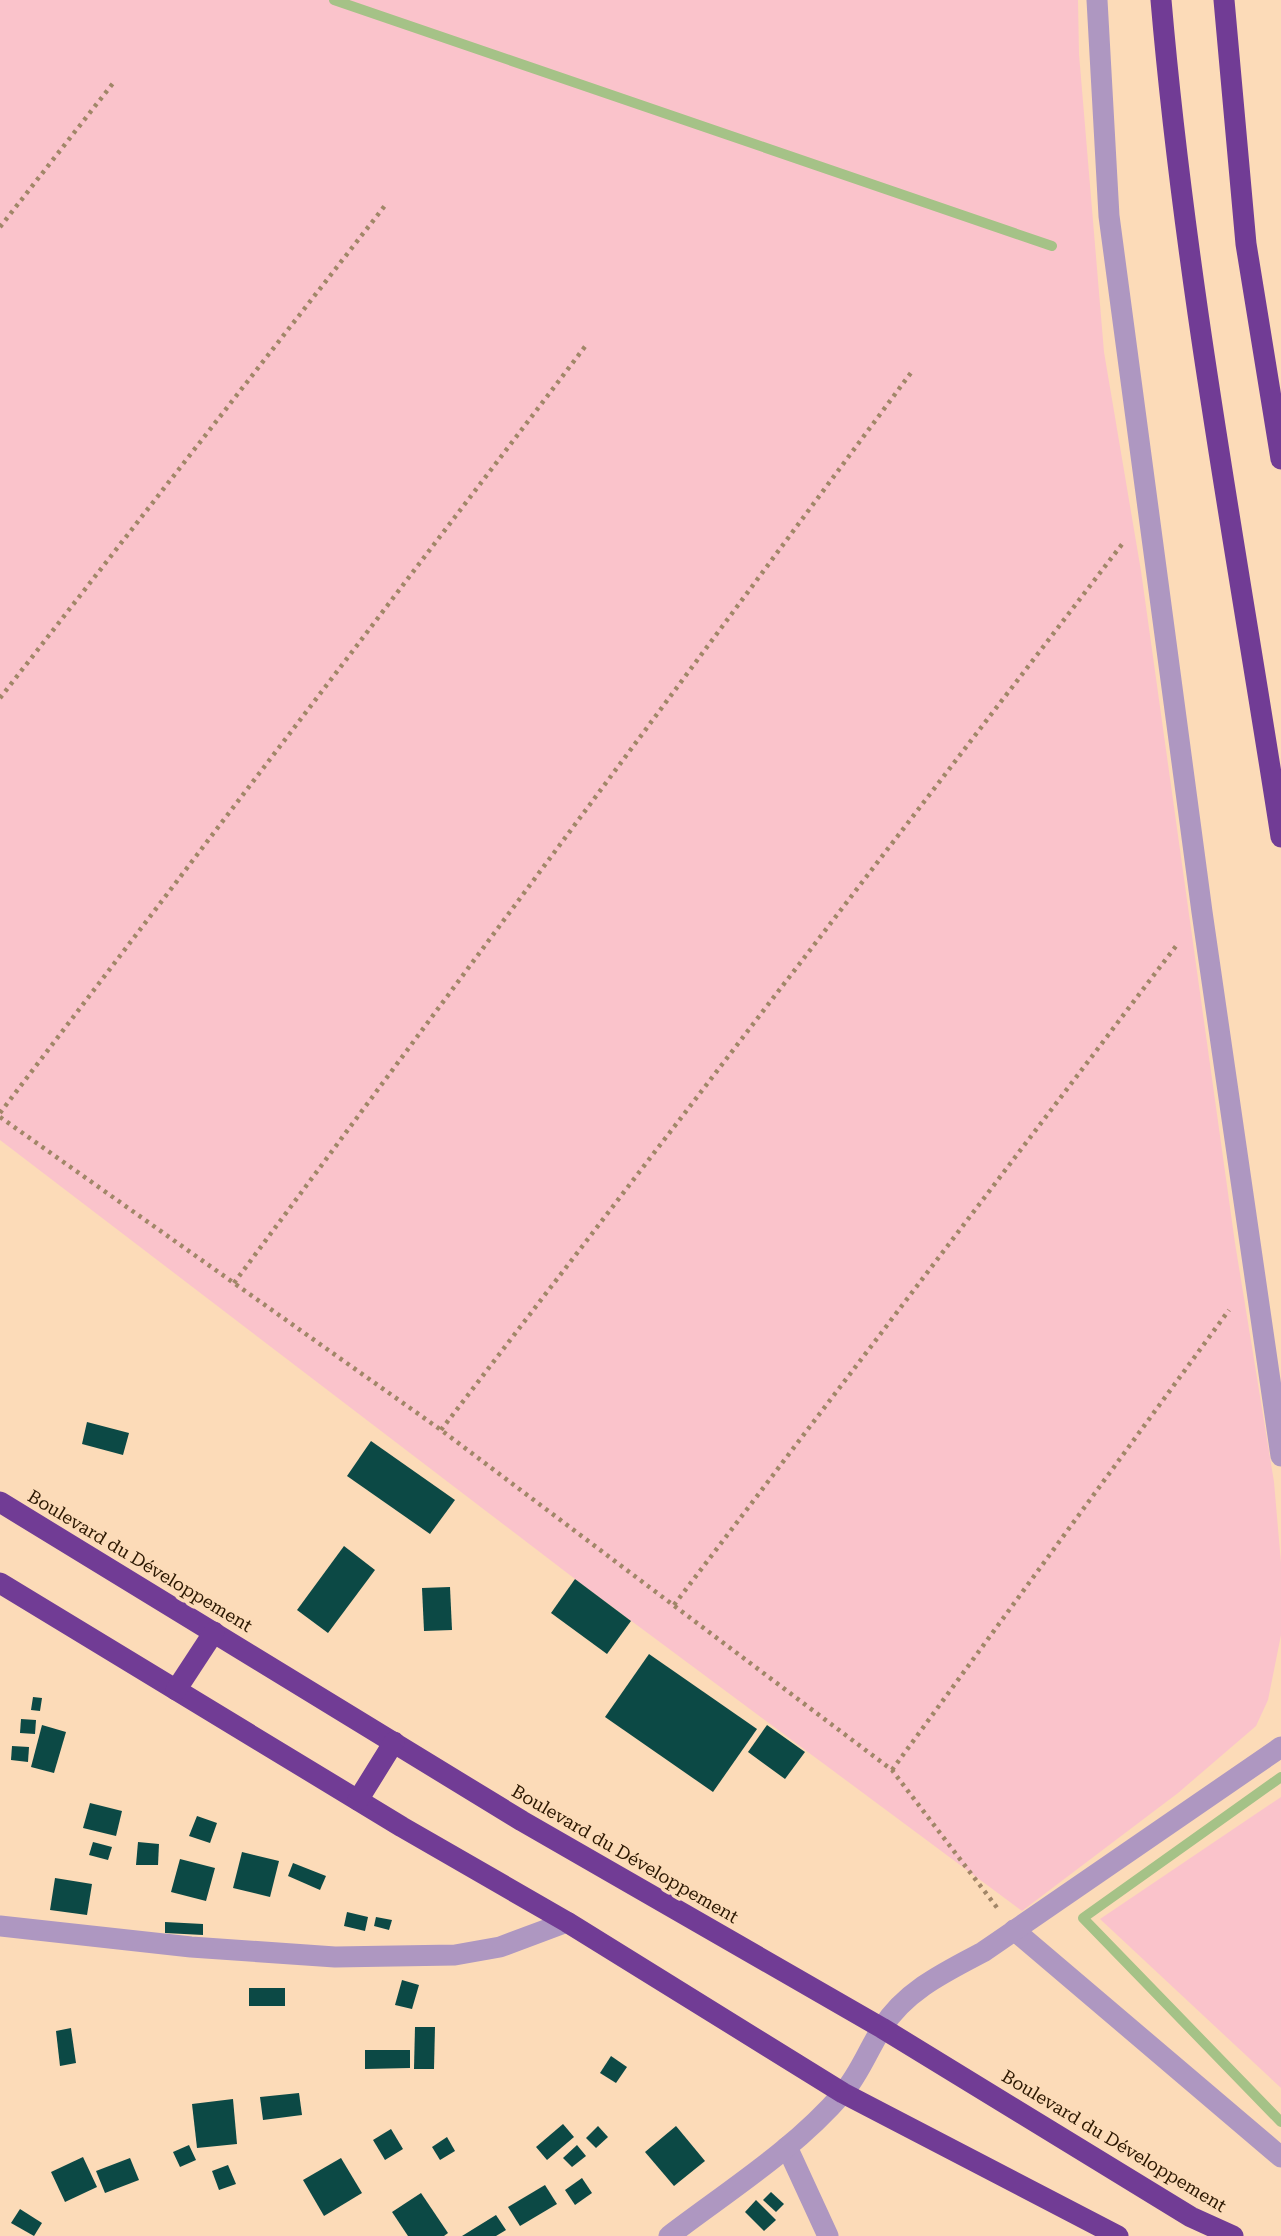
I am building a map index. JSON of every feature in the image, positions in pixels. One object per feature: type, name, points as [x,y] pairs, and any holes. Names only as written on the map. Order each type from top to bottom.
[{"type":"highway","points":[[1161,0],[1171,114],[1187,233],[1281,837]]},
{"type":"highway","points":[[1224,0],[1246,244],[1281,459]]},
{"type":"highway","name":"Boulevard du Développement","points":[[0,1502],[720,1938],[882,2028],[1191,2217],[1233,2236]]},
{"type":"highway","points":[[0,1583],[358,1800],[567,1922],[843,2093],[1118,2236]]},
{"type":"highway","points":[[176,1690],[214,1632]]},
{"type":"highway","points":[[358,1800],[394,1742]]},
{"type":"street","points":[[1097,0],[1109,216],[1202,912],[1281,1456]]},
{"type":"street","points":[[670,2236],[787,2147],[843,2093],[864,2064],[882,2028],[908,1998],[934,1977],[983,1952],[1281,1747]]},
{"type":"street","points":[[0,1926],[191,1947],[348,1956],[455,1955],[500,1947],[567,1922]]},
{"type":"street","points":[[1014,1930],[1281,2157]]},
{"type":"street","points":[[787,2147],[827,2235]]},
{"type":"path","points":[[0,227],[114,82]]},
{"type":"path","points":[[0,698],[387,203]]},
{"type":"path","points":[[587,344],[0,1115],[441,1430],[892,1769],[1014,1930]]},
{"type":"path","points":[[234,1283],[913,370]]},
{"type":"path","points":[[441,1430],[1147,512]]},
{"type":"path","points":[[674,1605],[1202,912]]},
{"type":"path","points":[[892,1769],[1255,1276]]},
{"type":"shaded area","points":[[0,0],[1078,0],[1079,54],[1104,352],[1141,571],[1235,1243],[1274,1482],[1281,1563],[1281,1635],[1268,1700],[1256,1726],[1178,1793],[1022,1911],[575,1579],[0,1140]]},
{"type":"shaded area","points":[[1281,1797],[1281,2088],[1100,1919]]},
{"type":"building","points":[[87,1422],[129,1433],[123,1455],[82,1444]]},
{"type":"building","points":[[371,1441],[455,1500],[430,1534],[347,1476]]},
{"type":"building","points":[[344,1546],[375,1570],[328,1633],[297,1610]]},
{"type":"building","points":[[575,1579],[631,1621],[607,1654],[551,1613]]},
{"type":"building","points":[[450,1587],[452,1630],[424,1631],[422,1588]]},
{"type":"building","points":[[649,1654],[757,1729],[713,1792],[605,1717]]},
{"type":"building","points":[[33,1697],[42,1698],[40,1711],[31,1710]]},
{"type":"building","points":[[21,1719],[36,1720],[35,1734],[20,1733]]},
{"type":"building","points":[[42,1725],[66,1732],[54,1773],[31,1767]]},
{"type":"building","points":[[767,1725],[805,1752],[785,1779],[748,1752]]},
{"type":"building","points":[[12,1746],[29,1747],[28,1762],[11,1760]]},
{"type":"building","points":[[90,1803],[122,1811],[116,1836],[83,1828]]},
{"type":"building","points":[[197,1816],[217,1823],[210,1843],[189,1836]]},
{"type":"building","points":[[93,1842],[112,1847],[108,1860],[89,1855]]},
{"type":"building","points":[[138,1842],[159,1844],[158,1865],[136,1865]]},
{"type":"building","points":[[242,1852],[279,1861],[270,1897],[233,1888]]},
{"type":"building","points":[[180,1859],[215,1868],[206,1901],[171,1892]]},
{"type":"building","points":[[293,1863],[326,1876],[320,1890],[288,1876]]},
{"type":"building","points":[[55,1878],[92,1884],[87,1915],[50,1910]]},
{"type":"building","points":[[347,1912],[368,1917],[365,1931],[344,1926]]},
{"type":"building","points":[[376,1917],[392,1920],[389,1930],[374,1926]]},
{"type":"building","points":[[165,1922],[203,1924],[203,1935],[165,1933]]},
{"type":"building","points":[[402,1980],[419,1985],[412,2009],[395,2005]]},
{"type":"building","points":[[249,1988],[285,1988],[285,2006],[249,2006]]},
{"type":"building","points":[[415,2027],[435,2027],[434,2069],[414,2069]]},
{"type":"building","points":[[71,2028],[76,2063],[60,2066],[56,2031]]},
{"type":"building","points":[[365,2050],[410,2050],[410,2068],[365,2069]]},
{"type":"building","points":[[611,2056],[627,2067],[616,2083],[600,2073]]},
{"type":"building","points":[[299,2093],[302,2115],[263,2120],[260,2097]]},
{"type":"building","points":[[233,2099],[237,2144],[197,2148],[192,2104]]},
{"type":"building","points":[[563,2124],[574,2137],[547,2160],[536,2147]]},
{"type":"building","points":[[598,2126],[608,2137],[596,2148],[586,2138]]},
{"type":"building","points":[[676,2126],[705,2161],[674,2186],[645,2152]]},
{"type":"building","points":[[391,2129],[403,2149],[385,2160],[373,2140]]},
{"type":"building","points":[[447,2137],[455,2151],[440,2160],[432,2147]]},
{"type":"building","points":[[189,2145],[196,2160],[180,2167],[173,2152]]},
{"type":"building","points":[[577,2145],[586,2156],[572,2167],[563,2158]]},
{"type":"building","points":[[83,2157],[97,2187],[65,2202],[51,2172]]},
{"type":"building","points":[[130,2158],[139,2180],[105,2193],[96,2171]]},
{"type":"building","points":[[341,2158],[362,2193],[324,2216],[303,2180]]},
{"type":"building","points":[[228,2165],[236,2184],[219,2190],[212,2171]]},
{"type":"building","points":[[582,2178],[592,2193],[575,2205],[565,2190]]},
{"type":"building","points":[[545,2185],[557,2204],[520,2226],[508,2207]]},
{"type":"building","points":[[771,2192],[784,2204],[776,2212],[763,2200]]},
{"type":"building","points":[[421,2193],[448,2233],[444,2236],[408,2236],[392,2212]]},
{"type":"building","points":[[756,2200],[776,2220],[764,2231],[745,2212]]},
{"type":"building","points":[[20,2209],[42,2223],[34,2236],[11,2223]]},
{"type":"building","points":[[496,2215],[506,2230],[496,2236],[462,2236]]},
{"type":"waterway","points":[[334,0],[1052,246]]},
{"type":"waterway","points":[[1281,1777],[1083,1918],[1281,2122]]}]
